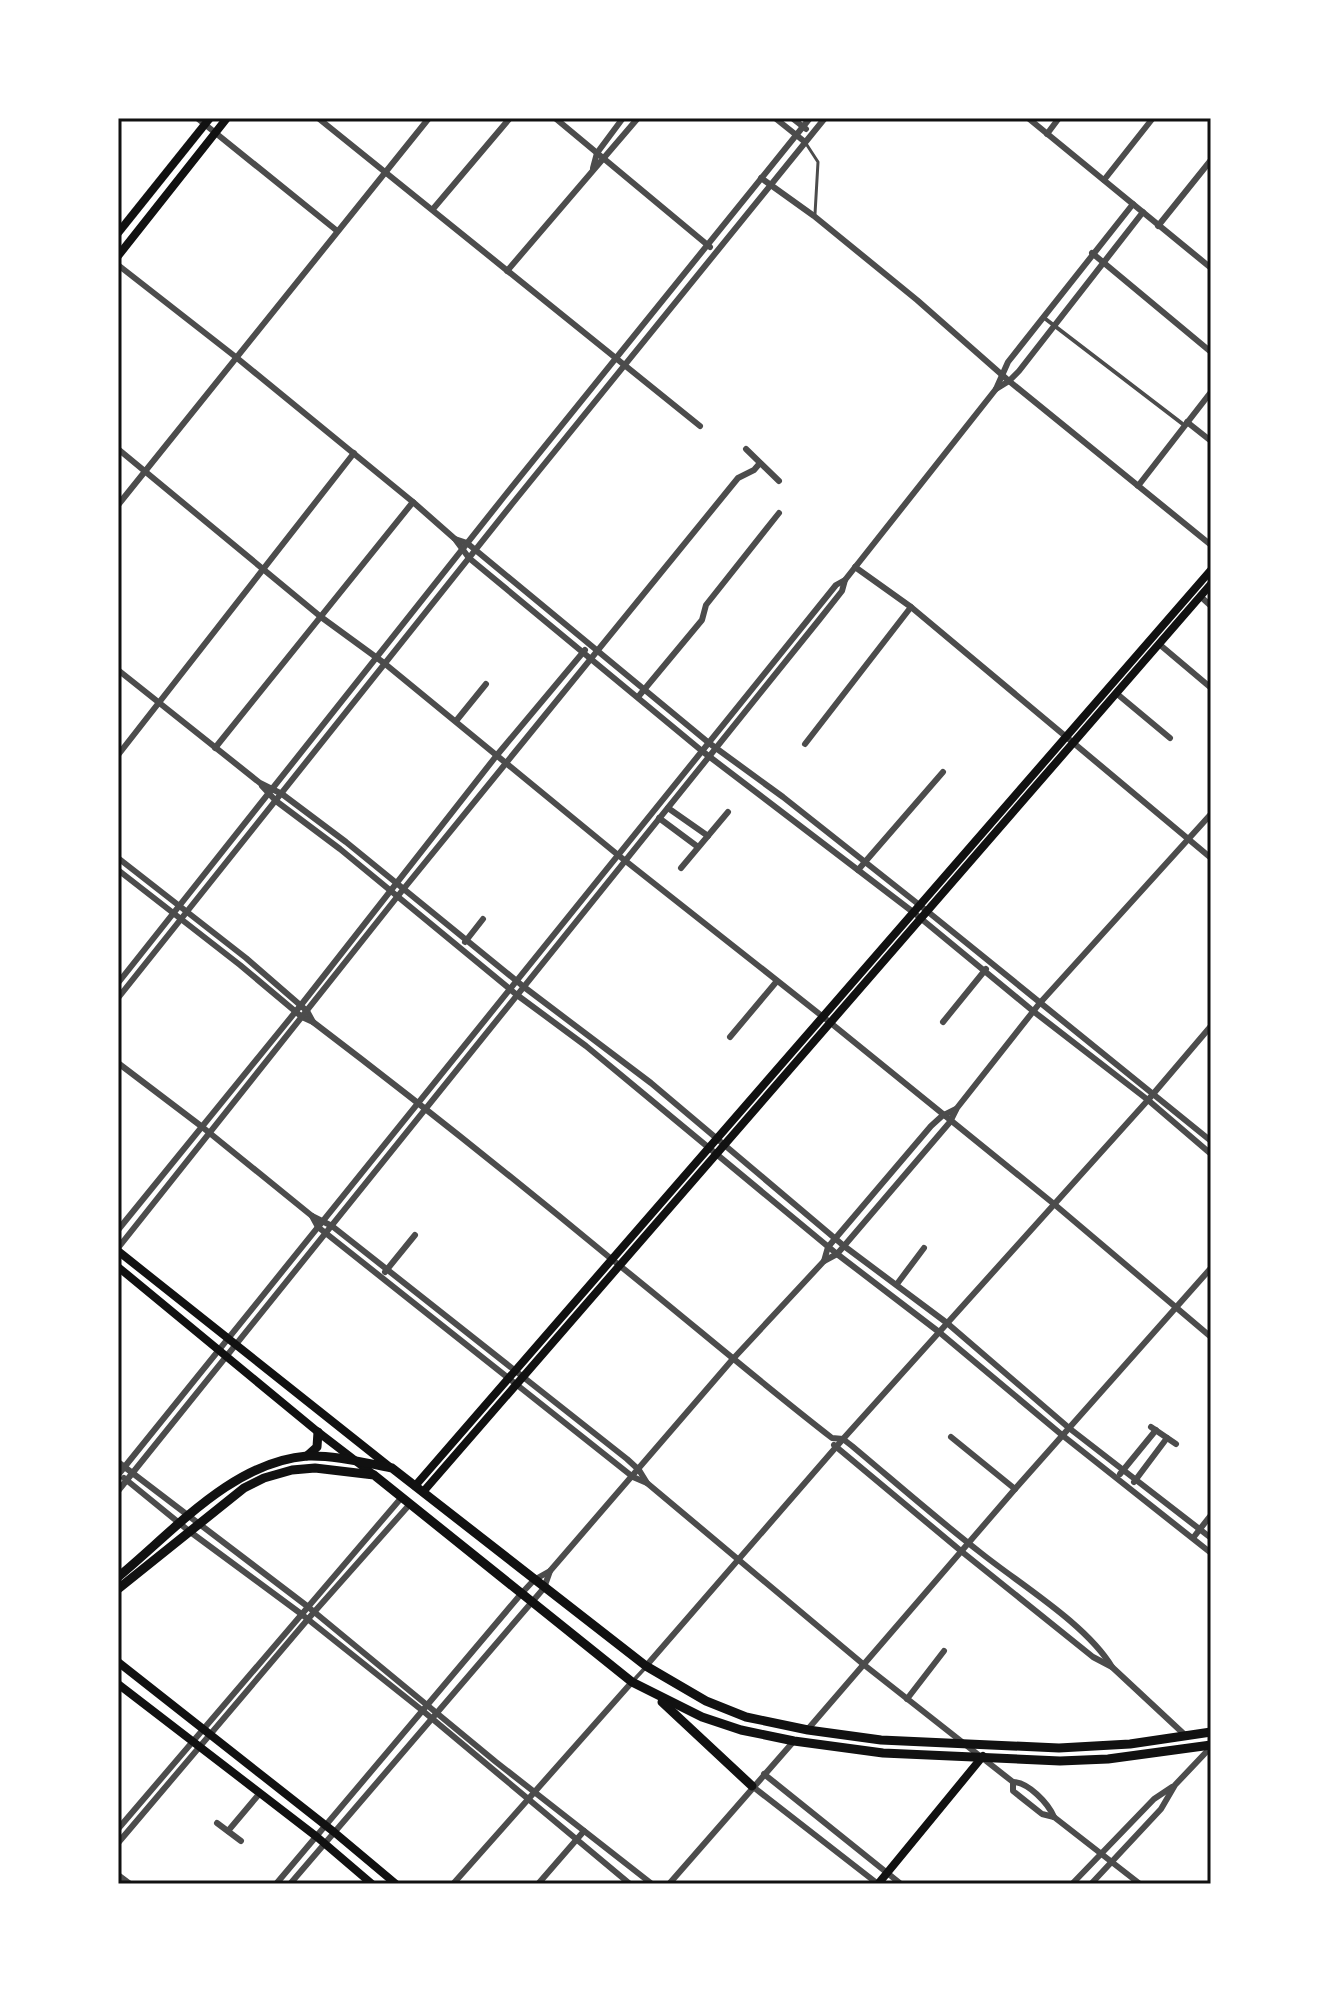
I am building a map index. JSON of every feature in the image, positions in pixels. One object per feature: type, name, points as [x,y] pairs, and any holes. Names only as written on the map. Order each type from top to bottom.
[{"type":"main road","points":[[118,256],[227,118]]},
{"type":"main road","points":[[118,233],[208,121]]},
{"type":"main road","points":[[717,1146],[781,1081],[924,915],[1211,570]]},
{"type":"main road","points":[[1070,740],[1116,693],[1147,650],[1159,644],[1211,584]]},
{"type":"main road","points":[[432,1474],[466,1426],[563,1324],[717,1146],[868,962],[995,826]]},
{"type":"main road","points":[[868,962],[877,969]]},
{"type":"main road","points":[[773,1074],[781,1081]]},
{"type":"main road","points":[[118,1249],[236,1346],[544,1588],[646,1666],[706,1701],[746,1717],[808,1730],[881,1740],[1059,1748],[1130,1744],[1211,1732]]},
{"type":"main road","points":[[118,1267],[318,1432],[632,1682],[702,1717],[741,1730],[794,1741],[883,1753],[1060,1761],[1108,1759],[1211,1746]]},
{"type":"main road","points":[[419,1489],[474,1433],[514,1377]]},
{"type":"main road","points":[[466,1426],[474,1433]]},
{"type":"main road","points":[[307,1456],[317,1447],[318,1432]]},
{"type":"main road","points":[[118,1577],[184,1520],[246,1474],[262,1466],[307,1456],[392,1468]]},
{"type":"main road","points":[[118,1589],[244,1488],[264,1478],[292,1470],[315,1468],[374,1475]]},
{"type":"main road","points":[[118,1662],[396,1884]]},
{"type":"main road","points":[[118,1684],[321,1840],[372,1884]]},
{"type":"main road","points":[[653,1694],[752,1786]]},
{"type":"main road","points":[[878,1884],[983,1756]]},
{"type":"street","points":[[197,118],[208,121],[215,133],[336,230]]},
{"type":"street","points":[[318,118],[700,426]]},
{"type":"street","points":[[118,505],[429,118]]},
{"type":"street","points":[[433,209],[510,118]]},
{"type":"street","points":[[555,118],[716,251]]},
{"type":"street","points":[[593,168],[597,153],[623,118]]},
{"type":"street","points":[[507,271],[638,118]]},
{"type":"street","points":[[775,118],[805,142]]},
{"type":"street","points":[[792,118],[812,134]]},
{"type":"street","points":[[118,983],[461,550],[810,118]]},
{"type":"street","points":[[118,998],[384,663],[825,118]]},
{"type":"street","points":[[1028,118],[1211,268]]},
{"type":"street","points":[[1047,134],[1059,118]]},
{"type":"street","points":[[1104,180],[1153,118]]},
{"type":"street","points":[[1158,226],[1211,160]]},
{"type":"street","points":[[761,178],[814,216],[917,300],[1009,381],[1211,545]]},
{"type":"street","points":[[652,1884],[534,1792],[461,1743],[119,1470],[271,1289],[320,1223],[702,751],[842,591],[845,580],[996,389],[1001,374],[1043,317],[1133,204]]},
{"type":"street","points":[[996,389],[1009,381],[1055,326],[1143,212]]},
{"type":"street","points":[[1092,253],[1211,352]]},
{"type":"street","points":[[118,265],[413,502],[455,539],[469,558],[702,751],[858,870],[916,908]]},
{"type":"street","points":[[666,296],[675,303]]},
{"type":"street","points":[[1043,317],[1211,441]]},
{"type":"street","points":[[1138,486],[1211,392]]},
{"type":"street","points":[[118,449],[321,617],[384,663],[625,861],[830,1022],[1054,1204],[1211,1337]]},
{"type":"street","points":[[746,449],[779,481]]},
{"type":"street","points":[[118,755],[354,453]]},
{"type":"street","points":[[118,1230],[251,1066],[301,1011],[508,763],[738,478],[754,470],[760,463]]},
{"type":"street","points":[[215,748],[413,502]]},
{"type":"street","points":[[638,697],[702,620],[706,605],[779,513]]},
{"type":"street","points":[[455,539],[467,543],[709,743],[865,862],[984,971],[1210,1147]]},
{"type":"street","points":[[855,567],[911,607],[1211,858]]},
{"type":"street","points":[[1200,596],[1211,606]]},
{"type":"street","points":[[529,609],[536,600]]},
{"type":"street","points":[[417,606],[425,613]]},
{"type":"street","points":[[805,744],[911,607]]},
{"type":"street","points":[[118,1249],[258,1072],[396,883],[589,644]]},
{"type":"street","points":[[1159,644],[1210,687]]},
{"type":"street","points":[[118,1491],[716,748],[778,664]]},
{"type":"street","points":[[118,670],[517,995],[947,1323],[1069,1428],[1211,1538]]},
{"type":"street","points":[[456,721],[486,684]]},
{"type":"street","points":[[1116,693],[1170,738]]},
{"type":"street","points":[[346,695],[354,701]]},
{"type":"street","points":[[540,705],[548,712]]},
{"type":"street","points":[[322,726],[330,731]]},
{"type":"street","points":[[858,870],[943,772]]},
{"type":"street","points":[[271,792],[282,794],[346,842],[524,987],[651,1083],[828,1247],[939,1332],[1211,1553]]},
{"type":"street","points":[[776,805],[783,797]]},
{"type":"street","points":[[668,808],[708,836]]},
{"type":"street","points":[[681,868],[728,812]]},
{"type":"street","points":[[290,1884],[372,1772],[521,1594],[534,1580],[550,1571],[732,1360],[824,1261],[837,1254],[950,1122],[957,1108],[1033,1011],[1211,814]]},
{"type":"street","points":[[659,818],[698,847]]},
{"type":"street","points":[[446,819],[455,827]]},
{"type":"street","points":[[314,830],[321,824]]},
{"type":"street","points":[[340,849],[346,842]]},
{"type":"street","points":[[223,850],[231,856]]},
{"type":"street","points":[[118,858],[246,958],[313,1022],[418,1102],[732,1360],[832,1438],[843,1439],[968,1543],[1084,1633],[1102,1650],[1112,1667]]},
{"type":"street","points":[[127,866],[120,872],[301,1011]]},
{"type":"street","points":[[569,914],[576,920]]},
{"type":"street","points":[[924,915],[1154,1093],[1210,1147]]},
{"type":"street","points":[[461,948],[483,919]]},
{"type":"street","points":[[240,965],[246,958]]},
{"type":"street","points":[[943,1022],[991,964]]},
{"type":"street","points":[[128,970],[136,976]]},
{"type":"street","points":[[730,1037],[777,981]]},
{"type":"street","points":[[453,1884],[1211,1026]]},
{"type":"street","points":[[586,1046],[591,1039]]},
{"type":"street","points":[[462,1046],[470,1054]]},
{"type":"street","points":[[1092,1058],[1099,1051]]},
{"type":"street","points":[[118,1063],[312,1216],[326,1234],[380,1277],[514,1377],[580,1421],[639,1470],[647,1483]]},
{"type":"street","points":[[251,1066],[258,1072]]},
{"type":"street","points":[[824,1261],[828,1247],[899,1163],[942,1116],[957,1108]]},
{"type":"street","points":[[371,1163],[380,1169]]},
{"type":"street","points":[[899,1163],[909,1171]]},
{"type":"street","points":[[352,1185],[361,1192]]},
{"type":"street","points":[[864,1206],[872,1213]]},
{"type":"street","points":[[320,1223],[332,1226],[440,1311],[574,1429],[633,1477],[647,1483],[907,1699],[1013,1782],[1020,1782],[1050,1806],[1054,1817],[1140,1884]]},
{"type":"street","points":[[380,1277],[415,1235]]},
{"type":"street","points":[[897,1284],[924,1248]]},
{"type":"street","points":[[669,1884],[752,1786],[808,1730],[1062,1435],[1211,1268]]},
{"type":"street","points":[[271,1289],[278,1294]]},
{"type":"street","points":[[435,1319],[440,1311]]},
{"type":"street","points":[[168,1412],[177,1419]]},
{"type":"street","points":[[574,1429],[580,1421]]},
{"type":"street","points":[[1117,1478],[1154,1429],[1176,1444]]},
{"type":"street","points":[[951,1437],[1015,1489]]},
{"type":"street","points":[[832,1438],[835,1448],[1093,1657],[1112,1667],[1186,1736]]},
{"type":"street","points":[[1129,1487],[1167,1438]]},
{"type":"street","points":[[118,1829],[402,1497]]},
{"type":"street","points":[[118,1843],[410,1504]]},
{"type":"street","points":[[1193,1538],[1211,1515]]},
{"type":"street","points":[[193,1528],[307,1606],[437,1711],[466,1736],[527,1800],[630,1884]]},
{"type":"street","points":[[252,1577],[257,1569]]},
{"type":"street","points":[[330,1829],[379,1779],[544,1588],[550,1571]]},
{"type":"street","points":[[324,1632],[330,1625]]},
{"type":"street","points":[[907,1699],[944,1651]]},
{"type":"street","points":[[473,1654],[481,1660]]},
{"type":"street","points":[[368,1667],[374,1660]]},
{"type":"street","points":[[253,1669],[261,1676]]},
{"type":"street","points":[[461,1743],[466,1736]]},
{"type":"street","points":[[1091,1884],[1161,1809],[1175,1785],[1211,1746]]},
{"type":"street","points":[[372,1772],[379,1779]]},
{"type":"street","points":[[764,1774],[901,1884]]},
{"type":"street","points":[[1072,1884],[1154,1799],[1175,1785]]},
{"type":"street","points":[[752,1786],[878,1884]]},
{"type":"street","points":[[228,1831],[260,1793]]},
{"type":"street","points":[[138,1805],[145,1812]]},
{"type":"street","points":[[217,1823],[241,1841]]},
{"type":"street","points":[[822,1840],[832,1828]]},
{"type":"street","points":[[538,1884],[584,1831]]},
{"type":"street","points":[[276,1884],[321,1840]]},
{"type":"street","points":[[118,1875],[130,1884]]},
{"type":"lane","points":[[805,142],[818,162],[814,216]]}]
